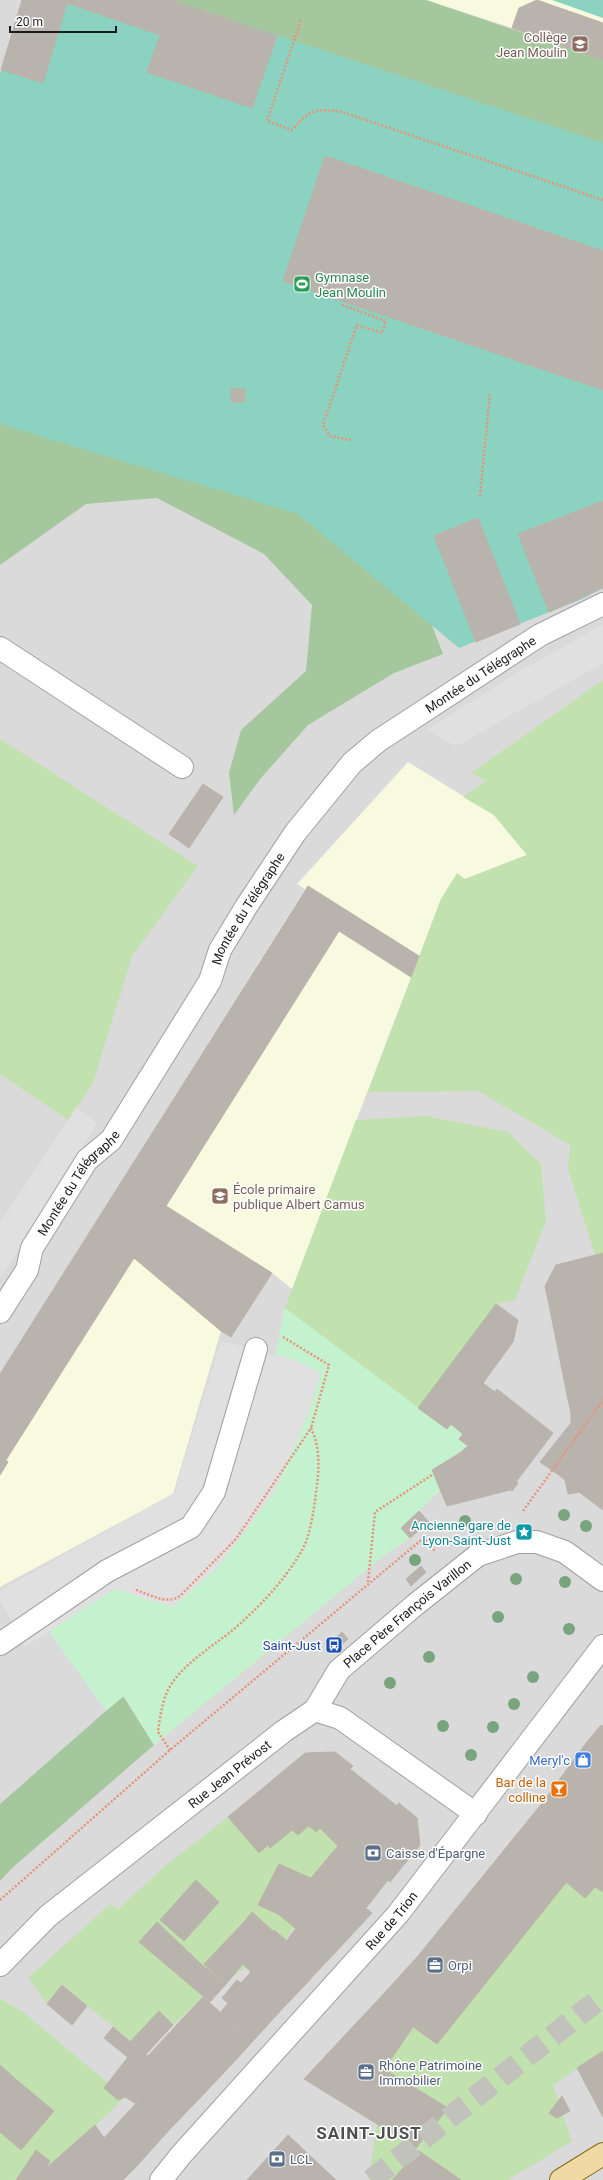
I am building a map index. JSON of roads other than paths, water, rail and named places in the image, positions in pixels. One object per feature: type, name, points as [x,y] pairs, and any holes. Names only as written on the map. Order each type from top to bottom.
[{"type":"main road","points":[[561,2180],[603,2154]]},
{"type":"street","name":"Montée du Télégraphe","points":[[0,1312],[27,1270],[32,1248],[87,1160],[110,1140],[210,981],[220,950],[246,907],[295,834],[352,763],[378,741],[540,635],[603,604]]},
{"type":"street","points":[[0,648],[182,767]]},
{"type":"street","points":[[7,1639],[107,1571],[191,1527],[214,1492],[256,1349]]},
{"type":"street","name":"Place Père François Varillon","points":[[315,1710],[339,1670],[415,1605],[478,1555],[517,1542],[537,1542],[565,1552],[603,1580]]},
{"type":"street","name":"Rue de Trion","points":[[161,2180],[181,2155],[379,1937],[476,1814],[603,1646]]},
{"type":"street","points":[[315,1710],[340,1718],[476,1814]]},
{"type":"street","name":"Rue Jean Prévost","points":[[0,1966],[48,1916],[284,1731],[315,1710]]},
{"type":"tunnel","points":[[371,2180],[603,1996]]},
{"type":"place","name":"Collège Jean Moulin","points":[[580,44]]},
{"type":"place","name":"Gymnase Jean Moulin","points":[[302,284]]},
{"type":"place","name":"École primaire publique Albert Camus","points":[[220,1196]]},
{"type":"place","name":"Ancienne gare de Lyon-Saint-Just","points":[[524,1532]]},
{"type":"place","name":"Saint-Just","points":[[334,1645]]},
{"type":"place","name":"Meryl'c","points":[[583,1760]]},
{"type":"place","name":"Bar de la colline","points":[[559,1789]]},
{"type":"place","name":"Caisse d'Épargne","points":[[373,1853]]},
{"type":"place","name":"Orpi","points":[[435,1965]]},
{"type":"place","name":"Rhône Patrimoine Immobilier","points":[[366,2072]]},
{"type":"place","name":"LCL","points":[[277,2159]]},
{"type":"district","name":"SAINT-JUST","points":[[369,2133]]}]
